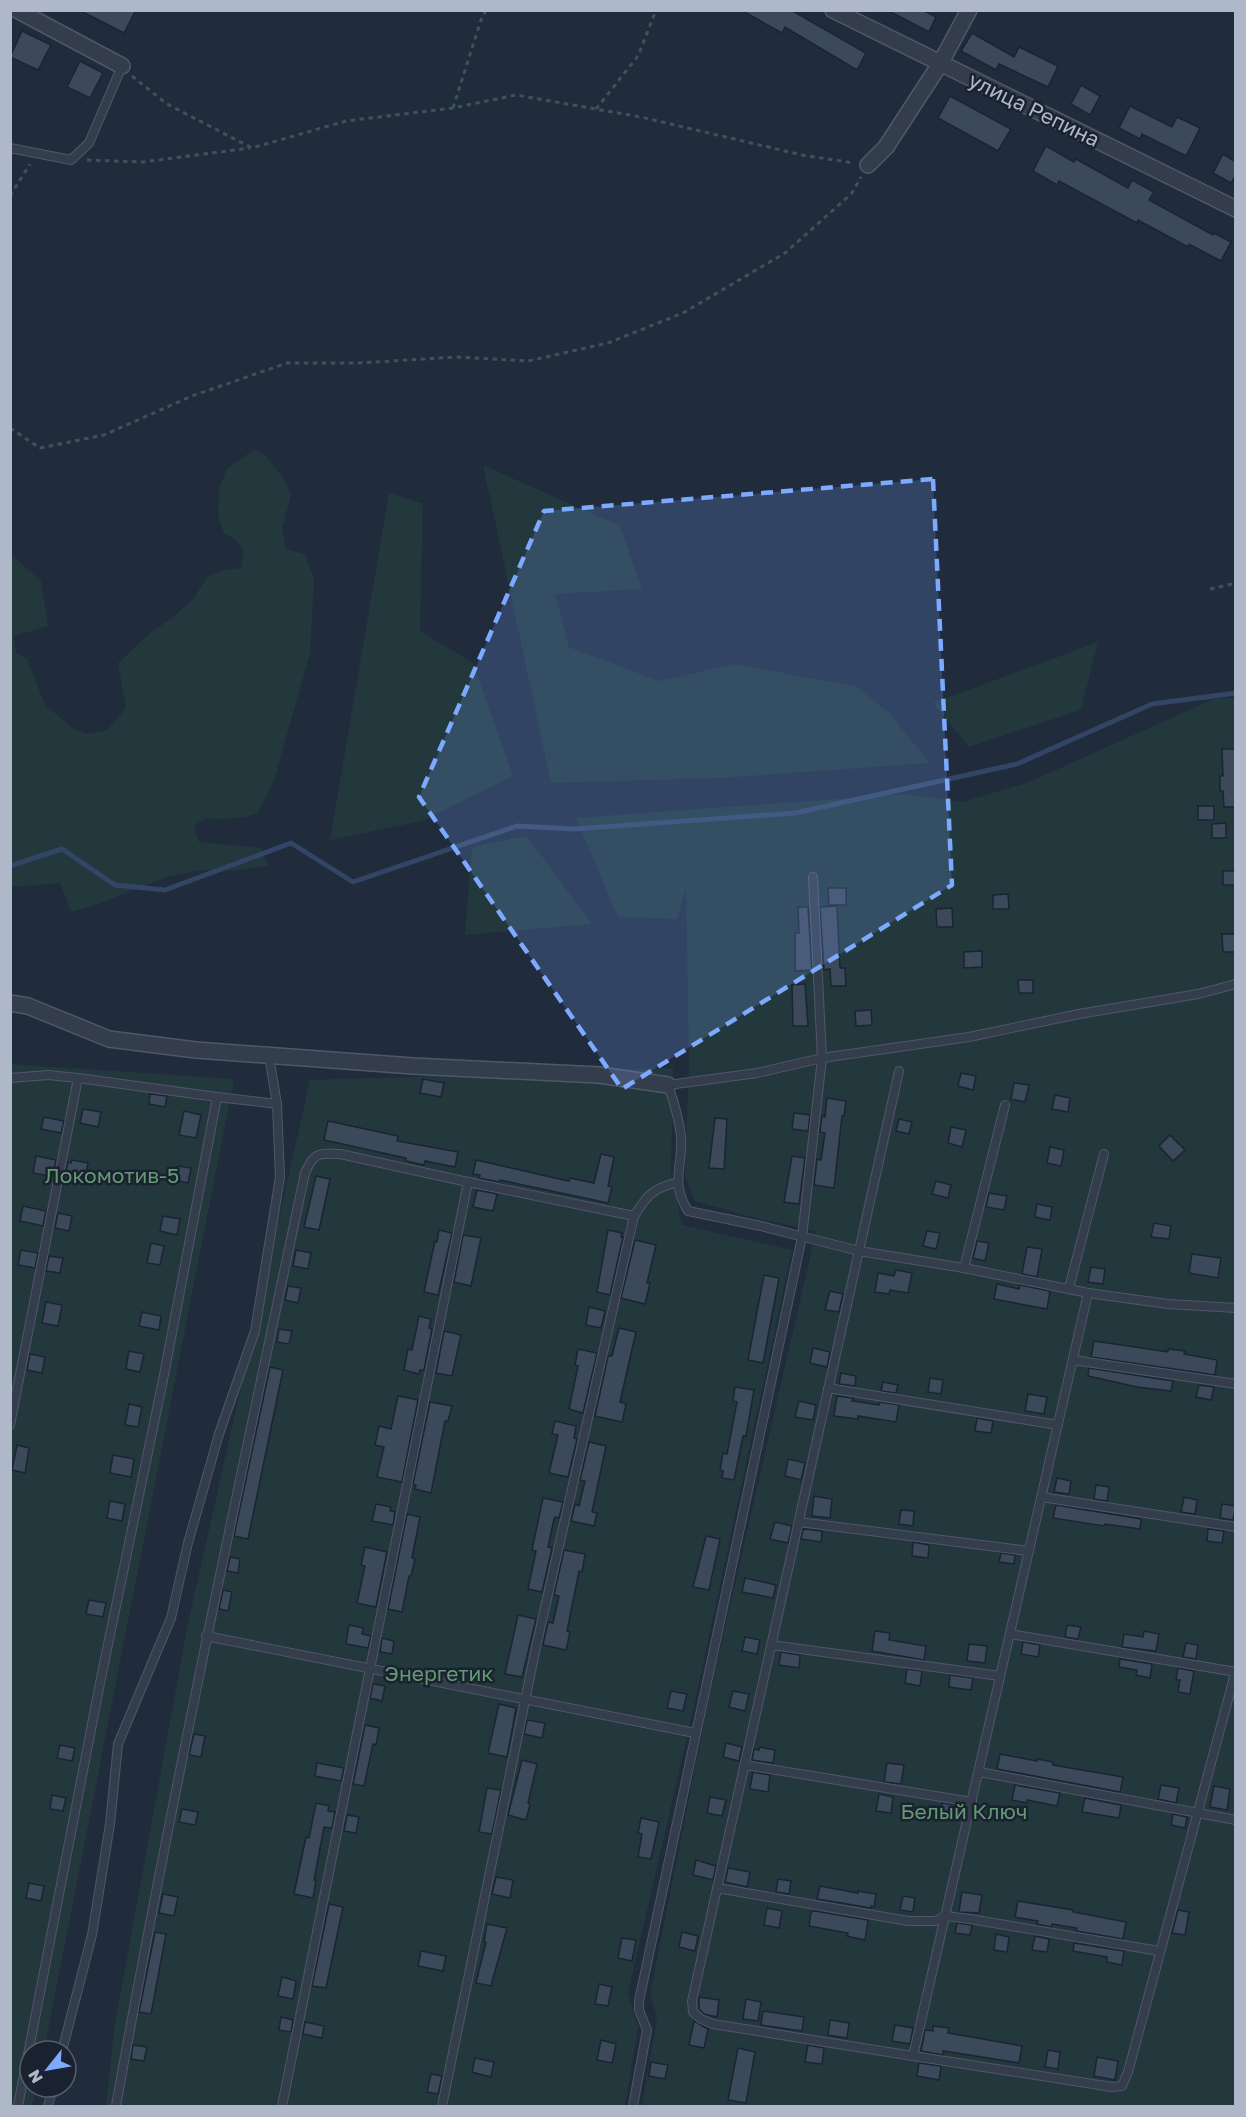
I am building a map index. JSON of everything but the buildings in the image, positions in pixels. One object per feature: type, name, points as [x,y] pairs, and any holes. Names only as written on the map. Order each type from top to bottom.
[{"type":"street","points":[[16,10],[122,66]]},
{"type":"street","name":"улица Репина","points":[[833,10],[1236,210]]},
{"type":"street","points":[[868,165],[886,147],[940,64],[969,10]]},
{"type":"street","points":[[10,1003],[28,1006],[109,1039],[196,1050],[413,1066],[599,1075],[668,1085]]},
{"type":"lane","points":[[10,148],[71,160],[89,142],[122,66]]},
{"type":"lane","points":[[633,2106],[647,2030],[639,2010],[639,2001],[802,1237],[822,1059],[813,878]]},
{"type":"lane","points":[[1236,984],[1198,994],[1078,1014],[969,1037],[822,1059],[757,1073],[668,1085],[681,1138],[678,1182],[680,1197],[688,1211],[859,1251],[1088,1293],[1168,1304],[1236,1308]]},
{"type":"lane","points":[[65,2039],[92,1935],[110,1824],[118,1744],[171,1618],[188,1543],[219,1434],[255,1331],[280,1177],[277,1104],[269,1056]]},
{"type":"lane","points":[[899,1071],[692,2001],[693,2012],[701,2019],[713,2024],[913,2056],[1112,2087],[1122,2085],[1128,2072],[1235,1671],[1010,1635]]},
{"type":"lane","points":[[10,1078],[48,1075],[277,1104]]},
{"type":"lane","points":[[10,1425],[78,1078]]},
{"type":"lane","points":[[18,2106],[217,1097]]},
{"type":"lane","points":[[964,1269],[1005,1105]]},
{"type":"lane","points":[[116,2106],[153,1899],[206,1636],[305,1173],[311,1160],[321,1153],[340,1154],[634,1216]]},
{"type":"lane","points":[[1069,1288],[1104,1154]]},
{"type":"lane","points":[[282,2106],[468,1182]]},
{"type":"lane","points":[[442,2106],[536,1647],[634,1216],[644,1200],[658,1187],[678,1182]]},
{"type":"lane","points":[[913,2056],[1088,1293]]},
{"type":"lane","points":[[1073,1360],[1236,1384]]},
{"type":"lane","points":[[828,1388],[1058,1425]]},
{"type":"lane","points":[[1041,1497],[1236,1527]]},
{"type":"lane","points":[[799,1522],[1029,1551]]},
{"type":"lane","points":[[206,1636],[695,1733]]},
{"type":"lane","points":[[771,1644],[1000,1676]]},
{"type":"lane","points":[[744,1765],[972,1802]]},
{"type":"lane","points":[[979,1772],[1236,1820]]},
{"type":"lane","points":[[717,1888],[908,1921],[935,1921],[946,1916],[1159,1951]]},
{"type":"path","points":[[453,108],[486,10]]},
{"type":"path","points":[[596,109],[638,56],[656,10]]},
{"type":"path","points":[[122,66],[167,104],[252,148]]},
{"type":"path","points":[[10,428],[40,448],[104,435],[192,396],[287,363],[360,363],[456,357],[528,361],[608,343],[683,313],[785,253],[852,192],[868,165],[802,155],[640,117],[516,95],[453,108],[346,121],[252,148],[143,162],[71,160]]},
{"type":"path","points":[[10,196],[36,154]]},
{"type":"path","points":[[1210,589],[1236,583]]},
{"type":"highlighted area","points":[[933,479],[952,885],[622,1089],[419,797],[544,511]]},
{"type":"green space","points":[[255,449],[267,457],[283,478],[291,495],[282,530],[286,549],[305,554],[314,579],[310,653],[274,781],[258,813],[245,817],[206,818],[194,826],[199,842],[261,848],[268,866],[228,871],[200,870],[167,877],[93,906],[71,912],[60,883],[11,887],[11,556],[41,581],[48,626],[14,636],[16,653],[27,659],[45,705],[74,729],[87,734],[107,730],[126,708],[118,663],[151,632],[172,618],[194,598],[207,577],[224,570],[241,568],[244,552],[235,539],[224,534],[218,516],[219,489],[227,468]]},
{"type":"green space","points":[[483,465],[620,526],[642,589],[555,594],[569,647],[659,681],[735,664],[858,687],[889,713],[930,763],[721,778],[551,783]]},
{"type":"green space","points":[[389,493],[423,504],[420,631],[473,663],[513,776],[422,821],[330,840]]},
{"type":"green space","points":[[1098,642],[1081,710],[969,747],[933,703]]},
{"type":"green space","name":"Белый Ключ","points":[[1216,698],[1235,698],[1235,2106],[642,2106],[657,2018],[650,1994],[710,1693],[816,1231],[694,1201],[685,1174],[689,1061],[686,889],[677,919],[618,917],[576,818],[905,794],[963,802],[1029,782]]},
{"type":"green space","points":[[527,836],[592,924],[465,935],[472,847]]},
{"type":"green space","name":"Локомотив-5","points":[[10,1064],[234,1079],[46,2039],[18,2039],[18,2099],[34,2099],[32,2106],[10,2106]]},
{"type":"green space","name":"Энергетик","points":[[673,1068],[671,1173],[682,1225],[792,1250],[691,1720],[628,1993],[638,2027],[625,2106],[106,2106],[114,2029],[188,1623],[310,1080]]},
{"type":"waterway","points":[[10,866],[62,849],[115,885],[165,890],[291,843],[353,882],[517,826],[574,829],[795,813],[1017,764],[1152,704],[1236,693]]}]
